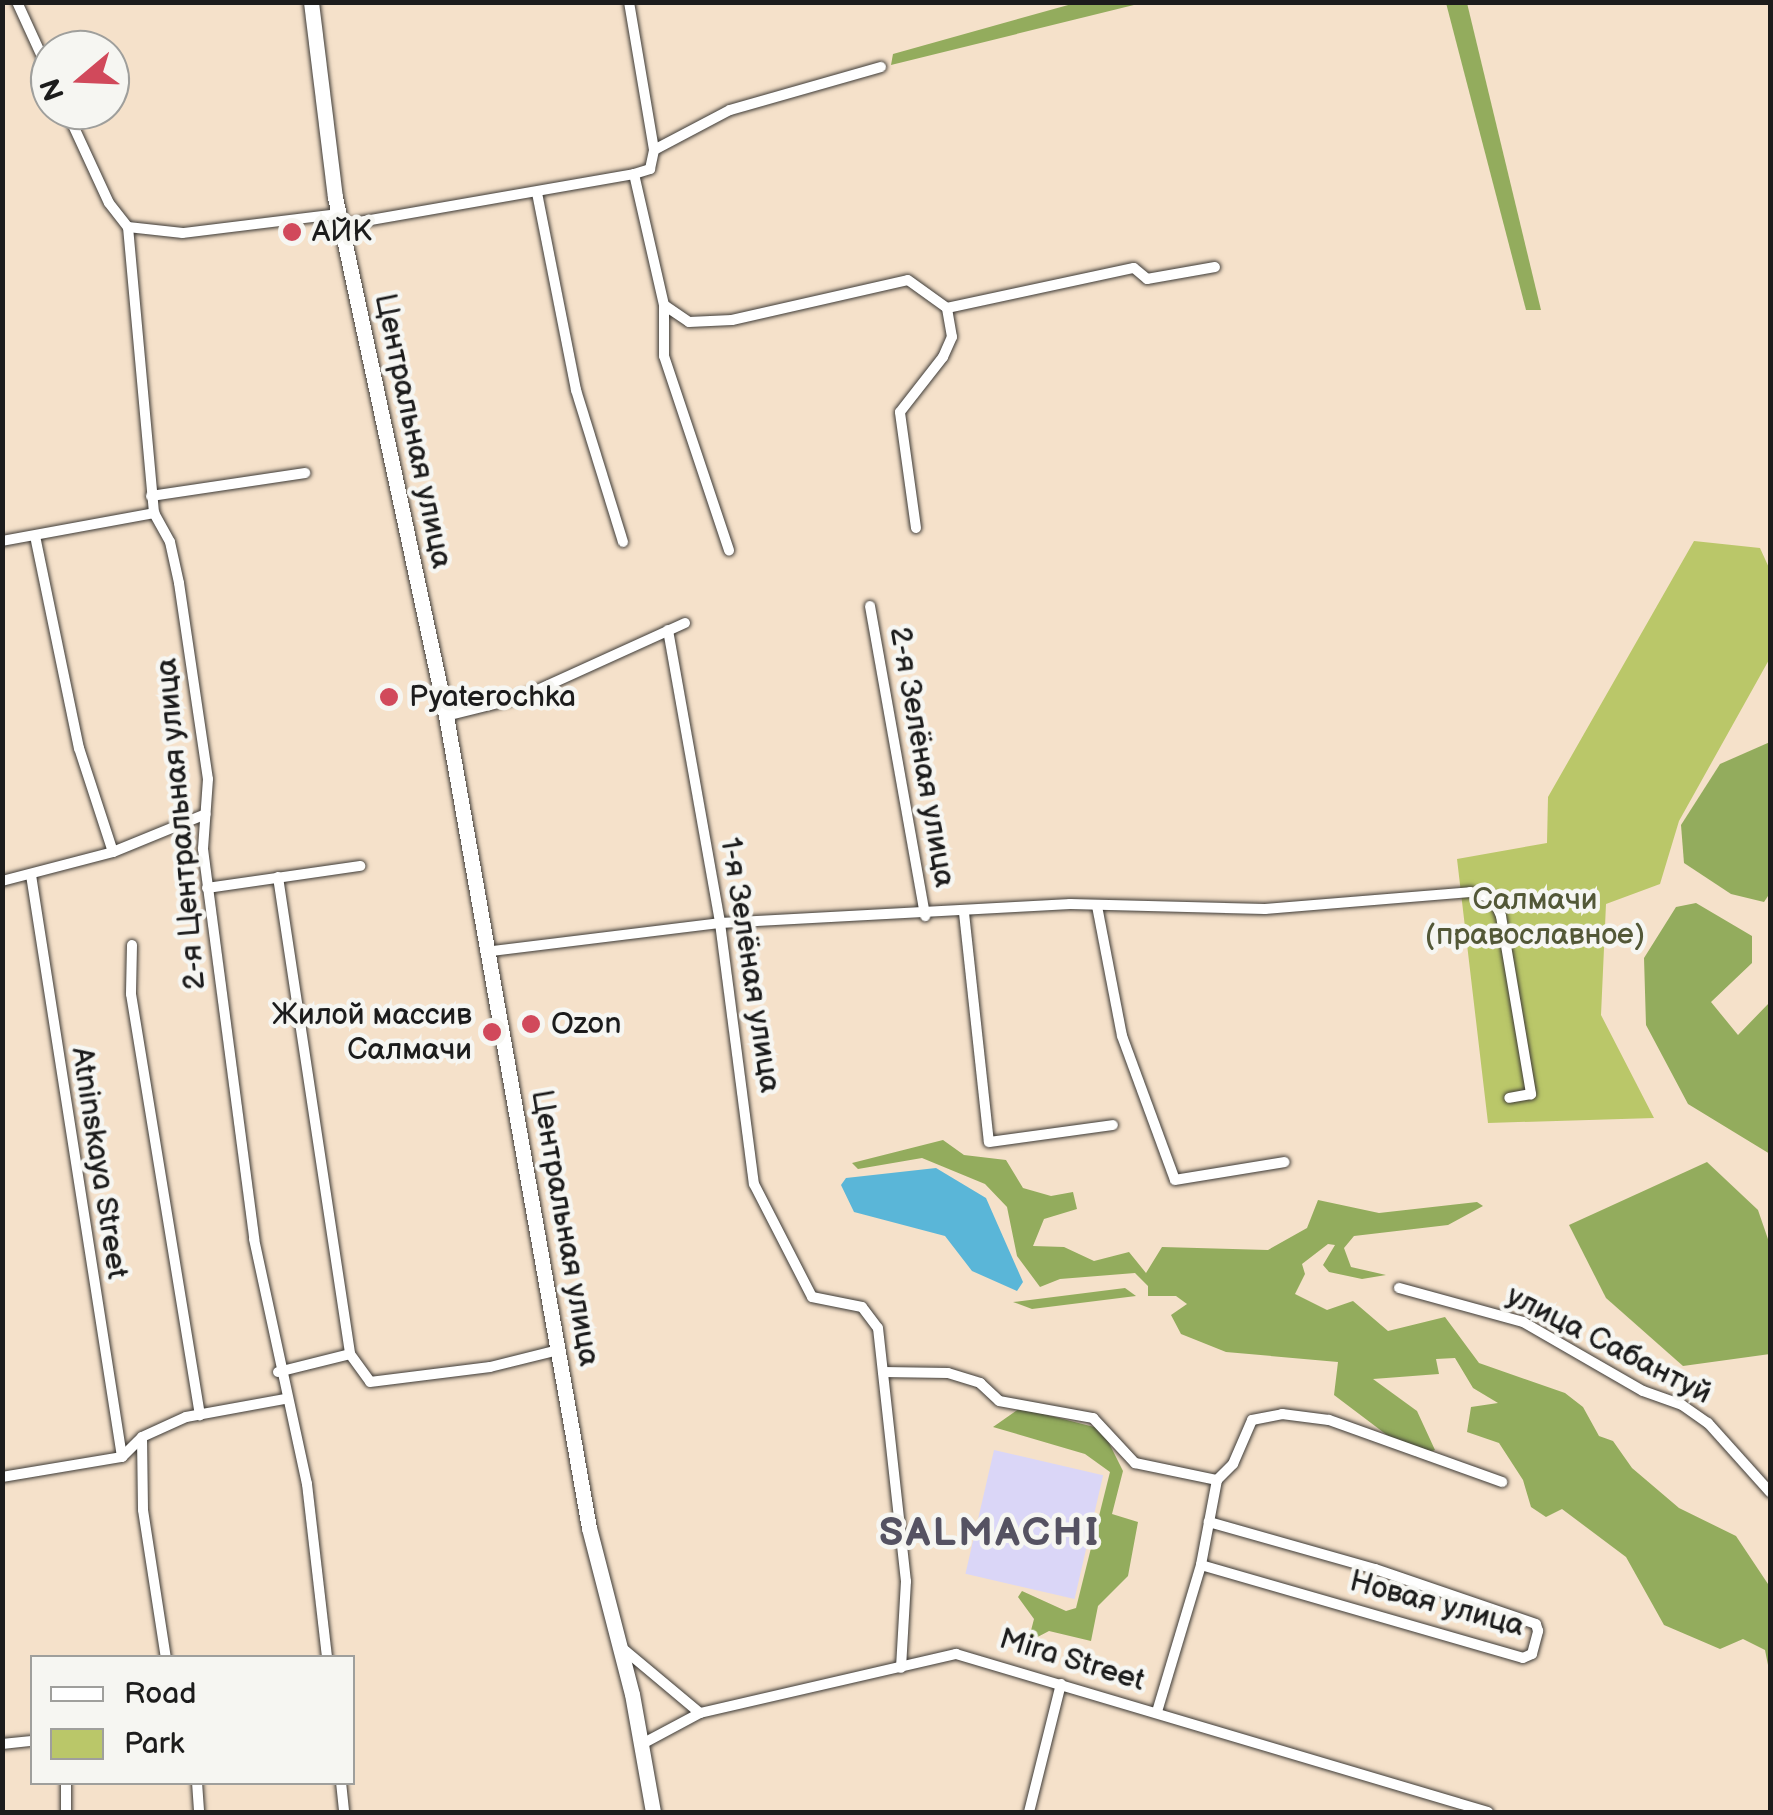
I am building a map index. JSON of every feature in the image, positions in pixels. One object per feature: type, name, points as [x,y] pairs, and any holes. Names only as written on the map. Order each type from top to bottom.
[{"type":"street","points":[[16,2],[30,32]]},
{"type":"street","name":"Центральная улица","points":[[311,2],[340,220],[446,716],[492,951],[558,1350],[653,1812]]},
{"type":"street","points":[[128,227],[183,232],[340,220],[537,194],[650,169],[654,150],[628,2]]},
{"type":"street","points":[[654,150],[730,110],[881,67]]},
{"type":"street","name":"2-я Центральная улица","points":[[75,130],[109,202],[128,227],[151,496],[154,513],[170,542],[183,604],[208,779],[208,888],[278,1372],[308,1484],[328,1655]]},
{"type":"street","points":[[634,174],[664,306],[664,356],[729,550]]},
{"type":"street","points":[[537,194],[576,390],[623,542]]},
{"type":"street","points":[[947,308],[1134,268],[1147,279],[1215,267]]},
{"type":"street","points":[[664,306],[689,322],[732,320],[908,280],[947,308],[952,337],[943,357],[900,412],[916,528]]},
{"type":"street","points":[[151,496],[305,473]]},
{"type":"street","points":[[2,541],[154,513]]},
{"type":"street","points":[[35,536],[79,748],[113,852]]},
{"type":"street","name":"2-я Зелёная улица","points":[[870,606],[925,916]]},
{"type":"street","points":[[446,716],[522,697],[685,622]]},
{"type":"street","name":"1-я Зелёная улица","points":[[668,630],[720,923],[754,1184],[812,1298],[874,1315],[883,1372]]},
{"type":"street","points":[[2,881],[113,852],[206,814]]},
{"type":"street","points":[[208,888],[360,866]]},
{"type":"street","name":"Atninskaya Street","points":[[31,875],[122,1458]]},
{"type":"street","points":[[278,878],[350,1354],[370,1382],[490,1367],[558,1350]]},
{"type":"street","points":[[492,951],[720,923],[1098,906],[1265,909],[1470,892],[1493,898],[1531,1094],[1510,1098]]},
{"type":"street","points":[[1098,906],[1122,1036],[1174,1180],[1285,1162]]},
{"type":"street","name":"2-я Зелёная улица","points":[[964,913],[988,1142],[1113,1125]]},
{"type":"street","points":[[132,945],[131,994],[200,1415]]},
{"type":"street","name":"улица Сабантуй","points":[[1399,1288],[1523,1322],[1682,1406],[1708,1423],[1770,1492]]},
{"type":"street","points":[[278,1372],[350,1354]]},
{"type":"street","points":[[902,1668],[906,1581],[883,1372],[948,1373],[980,1383],[999,1401],[1093,1418],[1135,1463],[1217,1480]]},
{"type":"street","points":[[2,1478],[122,1458],[142,1437],[200,1415],[285,1399]]},
{"type":"street","points":[[1157,1712],[1201,1565],[1217,1480],[1233,1464],[1252,1420],[1282,1414],[1329,1420],[1502,1482]]},
{"type":"street","points":[[142,1437],[142,1510],[166,1655]]},
{"type":"street","name":"Новая улица","points":[[1201,1565],[1523,1658],[1532,1654],[1538,1632],[1536,1624],[1375,1569],[1209,1522]]},
{"type":"street","points":[[618,1645],[700,1713]]},
{"type":"street","name":"Mira Street","points":[[642,1744],[700,1713],[956,1654],[1488,1812]]},
{"type":"street","points":[[1029,1812],[1061,1684]]},
{"type":"street","points":[[2,1744],[30,1741]]},
{"type":"street","points":[[66,1785],[66,1812]]},
{"type":"street","points":[[198,1785],[199,1812]]},
{"type":"street","points":[[341,1785],[344,1812]]},
{"type":"shaded area","points":[[994,1450],[1103,1475],[1075,1599],[965,1574]]},
{"type":"green space","points":[[1079,2],[1142,3],[891,65],[893,54]]},
{"type":"green space","points":[[1446,3],[1467,3],[1541,310],[1526,310]]},
{"type":"green space","name":"Салмачи (православное)","points":[[1694,541],[1760,548],[1770,570],[1770,658],[1679,821],[1660,884],[1606,904],[1601,1015],[1654,1118],[1488,1123],[1457,859],[1547,843],[1548,797]]},
{"type":"green space","points":[[1770,742],[1770,893],[1764,902],[1731,894],[1684,863],[1681,825],[1720,764]]},
{"type":"green space","points":[[1696,903],[1752,936],[1752,963],[1711,1002],[1738,1035],[1770,1002],[1770,1154],[1688,1104],[1646,1025],[1644,958],[1676,907]]},
{"type":"green space","points":[[943,1140],[964,1155],[1006,1160],[1023,1188],[1051,1196],[1073,1192],[1077,1209],[1044,1219],[1033,1246],[1064,1247],[1094,1261],[1129,1252],[1146,1273],[1162,1247],[1268,1250],[1307,1228],[1318,1200],[1379,1213],[1477,1202],[1483,1206],[1448,1225],[1354,1236],[1344,1248],[1351,1267],[1386,1275],[1362,1279],[1329,1272],[1323,1265],[1335,1245],[1328,1244],[1302,1264],[1305,1274],[1295,1294],[1327,1310],[1353,1301],[1388,1331],[1445,1317],[1479,1363],[1565,1393],[1583,1407],[1599,1436],[1613,1441],[1632,1468],[1679,1508],[1736,1536],[1770,1587],[1770,1675],[1765,1650],[1743,1639],[1720,1649],[1664,1625],[1626,1557],[1562,1509],[1546,1517],[1531,1507],[1523,1480],[1499,1443],[1467,1432],[1471,1407],[1498,1403],[1473,1388],[1455,1358],[1436,1359],[1439,1374],[1373,1379],[1417,1411],[1435,1450],[1416,1457],[1334,1395],[1338,1362],[1226,1352],[1181,1334],[1171,1315],[1187,1304],[1176,1296],[1148,1296],[1148,1286],[1135,1273],[1060,1279],[1040,1287],[1017,1256],[1007,1207],[985,1184],[922,1158],[858,1169],[852,1163]]},
{"type":"green space","points":[[1707,1162],[1758,1210],[1770,1245],[1770,1354],[1683,1366],[1606,1298],[1569,1225]]},
{"type":"green space","points":[[1125,1288],[1136,1296],[1032,1309],[1013,1302]]},
{"type":"green space","points":[[1020,1408],[1102,1429],[1123,1471],[1112,1514],[1138,1522],[1128,1576],[1098,1606],[1091,1641],[1049,1631],[1028,1642],[1034,1619],[1018,1597],[1022,1591],[1066,1611],[1076,1608],[1110,1472],[1085,1454],[993,1427]]},
{"type":"water","points":[[936,1168],[986,1198],[1023,1282],[1017,1291],[972,1271],[945,1236],[854,1212],[841,1185],[846,1178]]},
{"type":"place","name":"АЙК","points":[[292,232]]},
{"type":"place","name":"Pyaterochka","points":[[389,697]]},
{"type":"place","name":"Ozon","points":[[531,1024]]},
{"type":"place","name":"Жилой массив Салмачи","points":[[492,1032]]},
{"type":"district","name":"SALMACHI","points":[[990,1533]]}]
